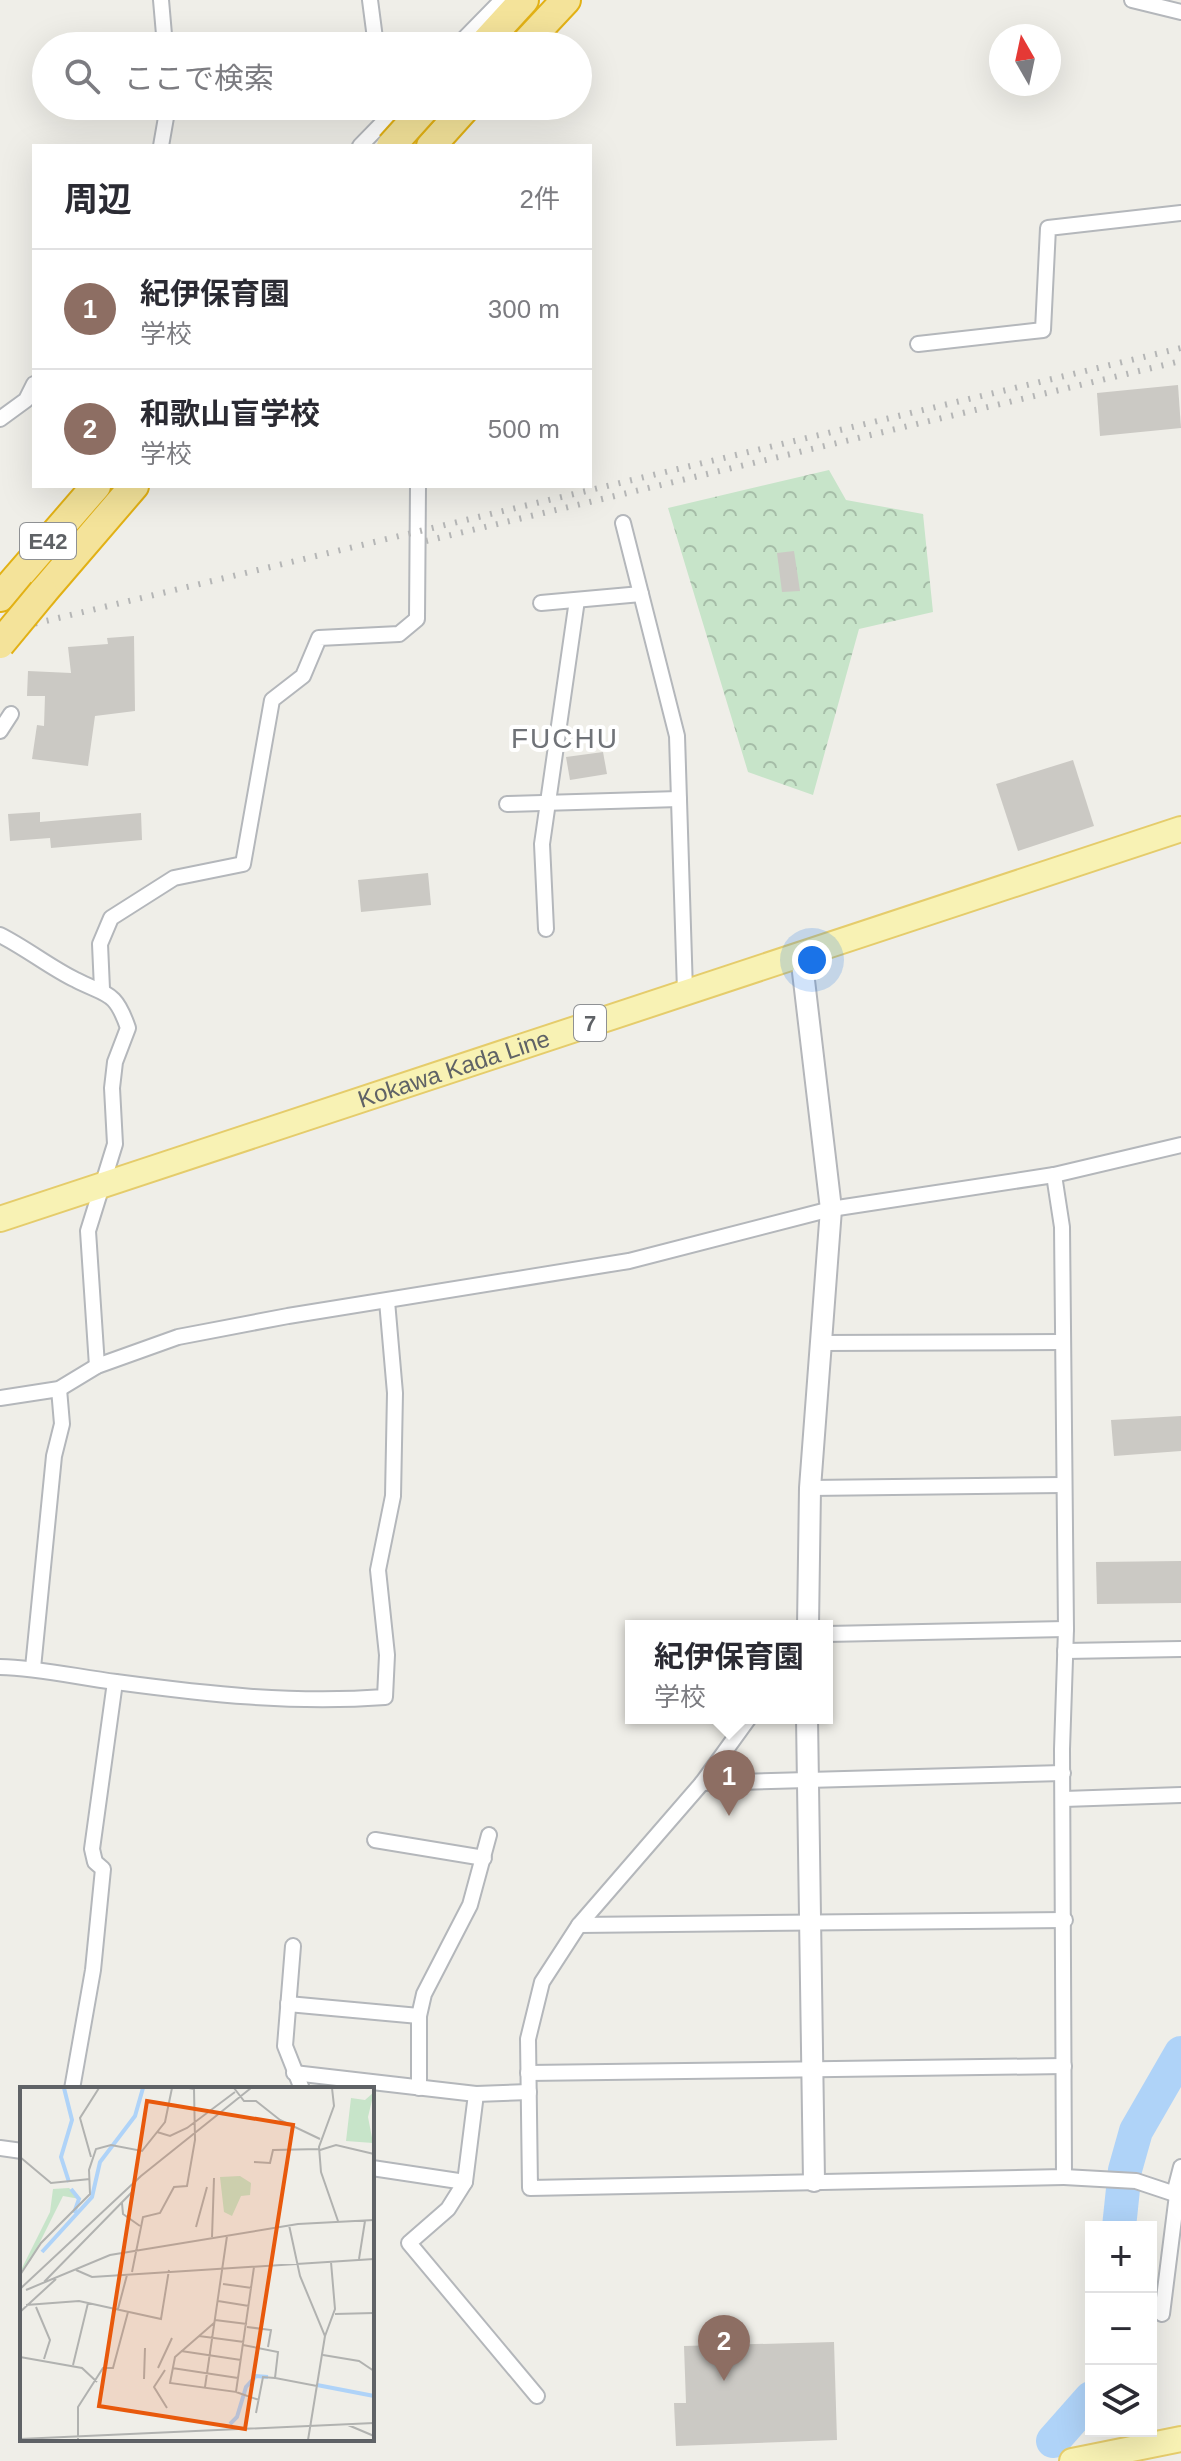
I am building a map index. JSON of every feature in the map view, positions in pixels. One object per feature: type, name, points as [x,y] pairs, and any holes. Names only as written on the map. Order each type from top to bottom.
[{"type":"highway","points":[[495,32],[524,0]]},
{"type":"highway","points":[[536,32],[566,0]]},
{"type":"highway","points":[[393,144],[414,120]]},
{"type":"highway","points":[[433,144],[454,120]]},
{"type":"highway","name":"E42","points":[[0,597],[94,488]]},
{"type":"highway","name":"E42","points":[[0,644],[132,488]]},
{"type":"main road","name":"Kokawa Kada Line","points":[[0,1219],[1181,829]]},
{"type":"main road","points":[[1072,2461],[1181,2439]]},
{"type":"street","points":[[161,0],[164,32]]},
{"type":"street","points":[[370,0],[374,32]]},
{"type":"street","points":[[471,32],[502,0]]},
{"type":"street","points":[[1132,0],[1181,12]]},
{"type":"street","points":[[161,144],[166,120]]},
{"type":"street","points":[[362,144],[380,120]]},
{"type":"street","points":[[389,120],[397,144]]},
{"type":"street","points":[[918,344],[1038,334],[1043,330],[1046,234],[1053,226],[1181,213]]},
{"type":"street","points":[[0,419],[26,400],[32,388]]},
{"type":"street","points":[[102,989],[100,944],[111,918],[174,878],[243,864],[272,700],[303,676],[319,638],[399,634],[417,619],[418,488]]},
{"type":"street","points":[[623,523],[677,736],[685,991]]},
{"type":"street","points":[[541,603],[641,594]]},
{"type":"street","points":[[546,929],[542,844],[577,600]]},
{"type":"street","points":[[0,731],[11,714]]},
{"type":"street","points":[[507,804],[679,799]]},
{"type":"street","points":[[0,935],[38,954],[76,980],[102,989],[121,1008],[128,1028],[115,1062],[115,1144],[88,1231],[97,1366]]},
{"type":"street","points":[[801,955],[831,1209],[810,1488],[808,1620]]},
{"type":"street","points":[[0,1398],[59,1389],[97,1366],[178,1337],[629,1261],[831,1209],[1054,1175],[1181,1145]]},
{"type":"street","points":[[1054,1175],[1062,1227],[1066,1629],[1063,1773],[1064,2177]]},
{"type":"street","points":[[0,1667],[33,1668],[202,1694],[317,1702],[385,1697],[387,1655],[378,1570],[393,1496],[395,1393],[387,1301]]},
{"type":"street","points":[[822,1343],[1061,1342]]},
{"type":"street","points":[[33,1668],[54,1456],[62,1424],[59,1389]]},
{"type":"street","points":[[810,1488],[1063,1485]]},
{"type":"street","points":[[833,1634],[1066,1629]]},
{"type":"street","points":[[1065,1651],[1181,1649]]},
{"type":"street","points":[[72,2087],[93,1970],[103,1869],[95,1862],[92,1849],[115,1682]]},
{"type":"street","points":[[745,1724],[702,1783],[579,1925],[542,1982],[528,2039],[530,2188],[1064,2177],[1136,2181],[1177,2195]]},
{"type":"street","points":[[807,1724],[814,2181]]},
{"type":"street","points":[[702,1783],[1063,1773]]},
{"type":"street","points":[[1064,1799],[1181,1795]]},
{"type":"street","points":[[419,2088],[419,2016],[424,1994],[470,1905],[489,1835]]},
{"type":"street","points":[[375,1840],[484,1858]]},
{"type":"street","points":[[579,1925],[1065,1920]]},
{"type":"street","points":[[293,1946],[285,2046],[301,2087]]},
{"type":"street","points":[[288,2004],[419,2016]]},
{"type":"street","points":[[528,2073],[1064,2066]]},
{"type":"street","points":[[294,2073],[476,2094],[529,2092]]},
{"type":"street","points":[[476,2094],[465,2182],[448,2209],[409,2243],[537,2396]]},
{"type":"street","points":[[0,2148],[20,2151]]},
{"type":"street","points":[[1162,2314],[1181,2167]]},
{"type":"street","points":[[374,2168],[465,2182]]},
{"type":"green space","points":[[829,470],[846,500],[923,514],[933,612],[859,629],[813,795],[748,772],[668,508]]},
{"type":"building","points":[[1178,385],[1181,428],[1100,436],[1097,393]]},
{"type":"building","points":[[794,551],[800,591],[782,592],[777,553]]},
{"type":"building","points":[[134,636],[135,711],[95,716],[88,766],[32,759],[37,725],[44,726],[45,696],[27,696],[28,671],[71,673],[68,647],[108,644],[107,638]]},
{"type":"building","points":[[603,752],[607,774],[570,780],[566,757]]},
{"type":"building","points":[[1073,760],[1094,826],[1018,851],[996,784]]},
{"type":"building","points":[[40,812],[40,822],[141,813],[142,840],[51,848],[50,838],[10,841],[8,814]]},
{"type":"building","points":[[428,873],[431,905],[361,912],[358,880]]},
{"type":"building","points":[[1181,1416],[1181,1451],[1114,1456],[1111,1420]]},
{"type":"building","points":[[1181,1561],[1181,1603],[1097,1604],[1096,1562]]},
{"type":"building","points":[[834,2342],[837,2440],[676,2446],[674,2403],[686,2403],[684,2346]]},
{"type":"waterway","points":[[1120,2221],[1125,2170],[1136,2131],[1181,2053]]},
{"type":"waterway","points":[[1053,2441],[1085,2405]]},
{"type":"railway","points":[[0,632],[1181,348]]},
{"type":"railway","points":[[426,541],[1181,361]]},
{"type":"place","name":"紀伊保育園","points":[[729,1816]]},
{"type":"place","name":"和歌山盲学校","points":[[724,2381]]},
{"type":"district","name":"FUCHU","points":[[565,738]]}]
